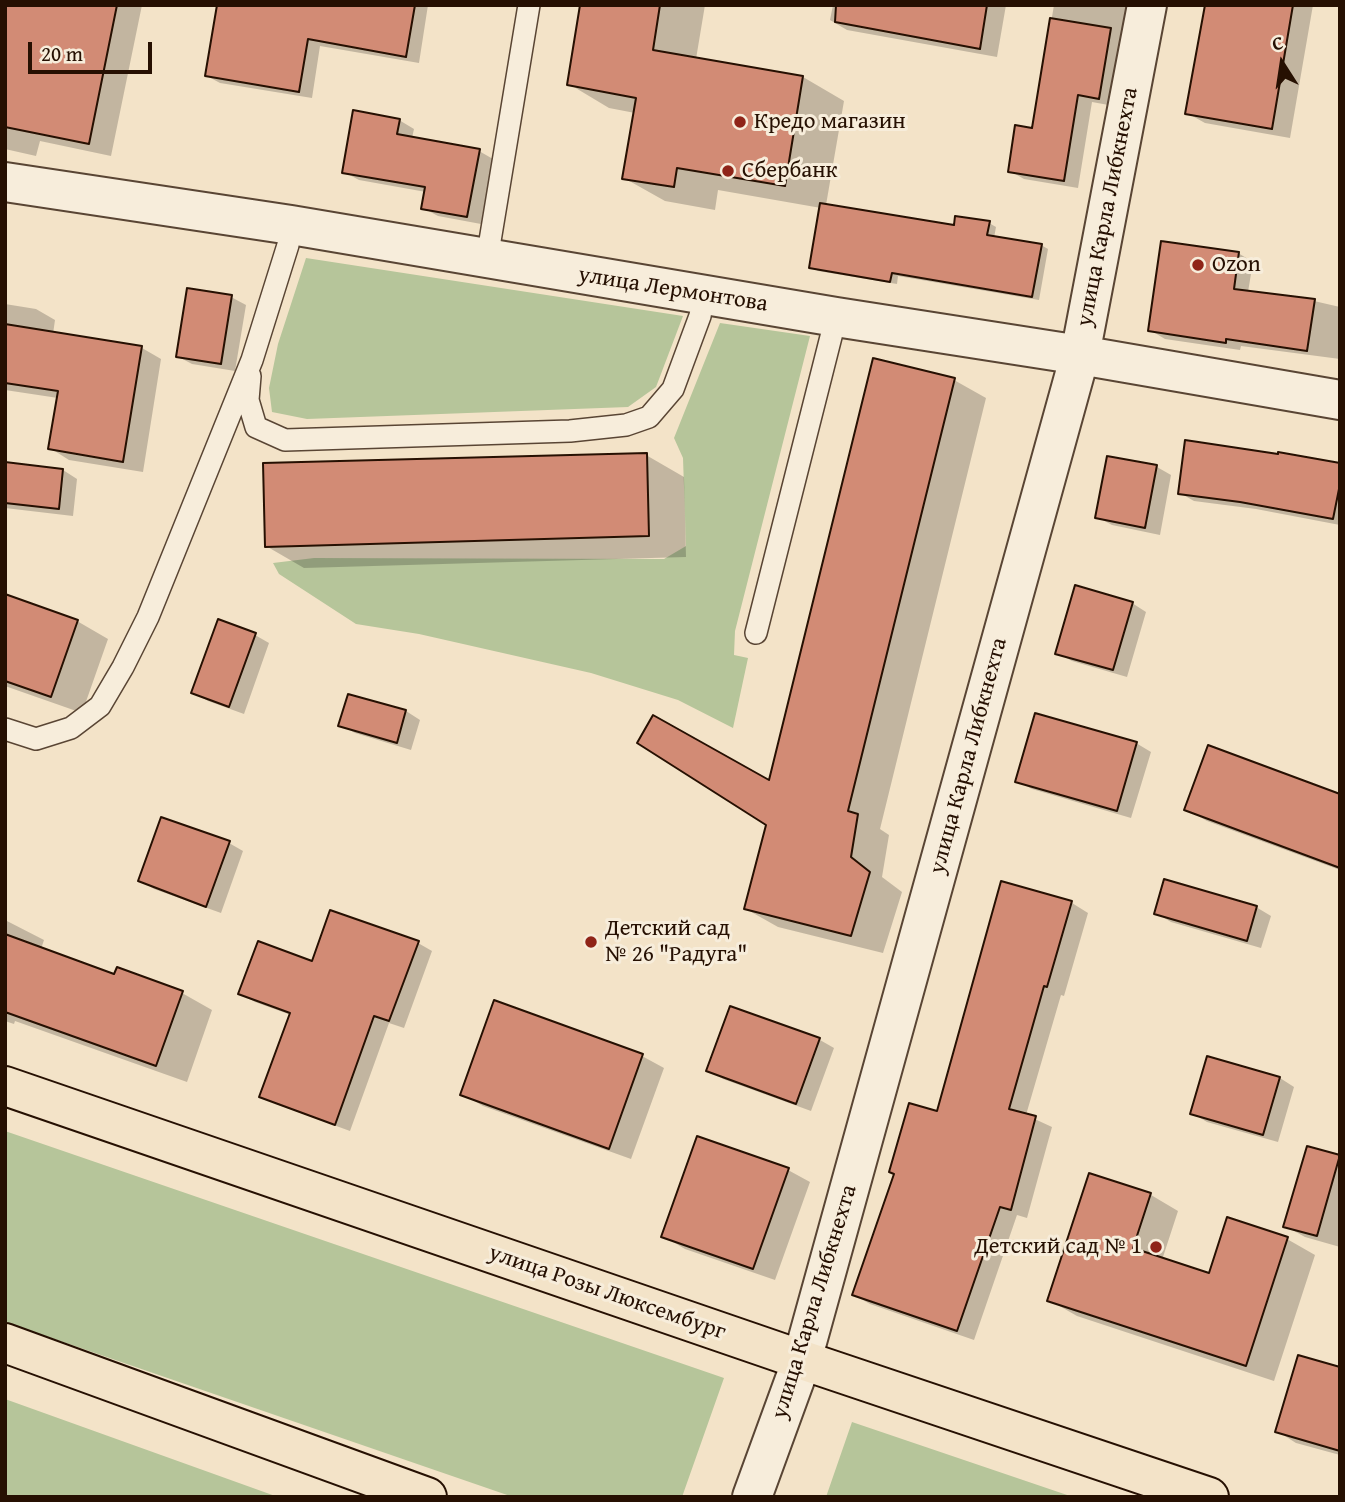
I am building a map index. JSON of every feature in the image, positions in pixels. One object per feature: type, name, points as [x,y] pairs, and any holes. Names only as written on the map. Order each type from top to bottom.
[{"type":"main road","name":"улица Розы Люксембург","points":[[5,1086],[1209,1497]]},
{"type":"main road","points":[[5,1343],[427,1497]]},
{"type":"street","name":"улица Карла Либкнехта","points":[[752,1497],[802,1360],[1080,355],[1147,5]]},
{"type":"street","name":"улица Лермонтова","points":[[5,182],[291,225],[1340,400]]},
{"type":"lane","points":[[487,259],[529,5]]},
{"type":"lane","points":[[5,729],[36,739],[71,728],[100,706],[124,667],[148,617],[252,360],[288,245],[291,225]]},
{"type":"lane","points":[[252,360],[248,400],[256,427],[285,440],[570,431],[626,425],[649,417],[673,389],[700,316],[704,295]]},
{"type":"lane","points":[[756,634],[836,317]]},
{"type":"green space","points":[[306,258],[683,316],[656,387],[628,407],[307,419],[272,412],[269,388],[278,344]]},
{"type":"green space","points":[[720,323],[810,336],[735,631],[734,655],[748,658],[733,728],[678,700],[591,673],[419,634],[356,624],[279,574],[273,563],[314,558],[664,559],[686,546],[683,458],[674,438]]},
{"type":"green space","points":[[5,1131],[724,1378],[682,1497],[513,1497],[5,1322]]},
{"type":"green space","points":[[5,1399],[278,1497],[5,1497]]},
{"type":"green space","points":[[852,1422],[1073,1497],[826,1497]]},
{"type":"building","points":[[5,5],[117,5],[89,144],[5,127]]},
{"type":"building","points":[[217,5],[415,5],[406,57],[308,39],[299,92],[205,76]]},
{"type":"building","points":[[580,5],[660,5],[653,50],[803,76],[785,186],[677,168],[674,187],[622,179],[636,98],[567,85]]},
{"type":"building","points":[[836,5],[987,5],[980,49],[835,22]]},
{"type":"building","points":[[1205,5],[1293,5],[1272,129],[1185,114]]},
{"type":"building","points":[[1050,18],[1111,28],[1099,99],[1078,95],[1064,181],[1008,172],[1015,125],[1032,128]]},
{"type":"building","points":[[353,110],[400,119],[397,134],[480,149],[467,217],[421,209],[425,187],[342,173]]},
{"type":"building","points":[[820,203],[954,225],[955,216],[990,221],[987,235],[1042,244],[1032,297],[892,273],[890,282],[809,268]]},
{"type":"building","points":[[1161,241],[1239,252],[1234,289],[1315,299],[1307,351],[1226,339],[1226,343],[1148,331]]},
{"type":"building","points":[[187,288],[232,295],[221,364],[176,357]]},
{"type":"building","points":[[5,324],[142,346],[123,462],[48,449],[58,391],[5,383]]},
{"type":"building","points":[[873,358],[955,378],[848,811],[858,814],[851,857],[870,872],[851,936],[744,909],[766,825],[637,743],[653,715],[769,780]]},
{"type":"building","points":[[1185,440],[1340,463],[1340,484],[1333,519],[1178,494]]},
{"type":"building","points":[[647,453],[649,536],[265,547],[263,463]]},
{"type":"building","points":[[1107,456],[1157,465],[1145,528],[1095,518]]},
{"type":"building","points":[[5,462],[63,469],[59,509],[5,503]]},
{"type":"building","points":[[1075,585],[1133,602],[1113,670],[1055,654]]},
{"type":"building","points":[[5,594],[78,620],[51,697],[5,681]]},
{"type":"building","points":[[218,619],[256,633],[229,707],[191,693]]},
{"type":"building","points":[[348,694],[406,710],[397,743],[338,726]]},
{"type":"building","points":[[1035,713],[1137,742],[1117,811],[1015,782]]},
{"type":"building","points":[[1208,745],[1340,794],[1340,868],[1184,810]]},
{"type":"building","points":[[161,817],[230,841],[206,907],[138,881]]},
{"type":"building","points":[[1164,879],[1257,906],[1247,941],[1154,914]]},
{"type":"building","points":[[1001,881],[1072,901],[1047,987],[1044,986],[1009,1109],[1036,1116],[1011,1210],[1000,1207],[957,1331],[852,1295],[894,1174],[889,1172],[909,1103],[937,1111]]},
{"type":"building","points":[[330,910],[419,941],[389,1021],[374,1016],[335,1125],[259,1097],[290,1013],[238,994],[258,941],[312,961]]},
{"type":"building","points":[[5,934],[114,974],[117,967],[183,991],[156,1066],[5,1012]]},
{"type":"building","points":[[494,1000],[643,1054],[609,1149],[460,1095]]},
{"type":"building","points":[[730,1006],[820,1038],[796,1104],[706,1071]]},
{"type":"building","points":[[1207,1056],[1280,1077],[1263,1135],[1190,1114]]},
{"type":"building","points":[[697,1136],[789,1168],[753,1269],[661,1237]]},
{"type":"building","points":[[1307,1146],[1340,1155],[1317,1236],[1283,1227]]},
{"type":"building","points":[[1089,1173],[1151,1193],[1133,1248],[1209,1273],[1227,1217],[1288,1237],[1246,1366],[1047,1301]]},
{"type":"building","points":[[1298,1355],[1340,1367],[1340,1451],[1275,1432]]},
{"type":"place","name":"Кредо магазин","points":[[740,122]]},
{"type":"place","name":"Сбербанк","points":[[728,171]]},
{"type":"place","name":"Ozon","points":[[1198,265]]},
{"type":"place","name":"Детский сад № 26 \"Радуга\"","points":[[591,942]]},
{"type":"place","name":"Детский сад № 1","points":[[1156,1247]]}]
